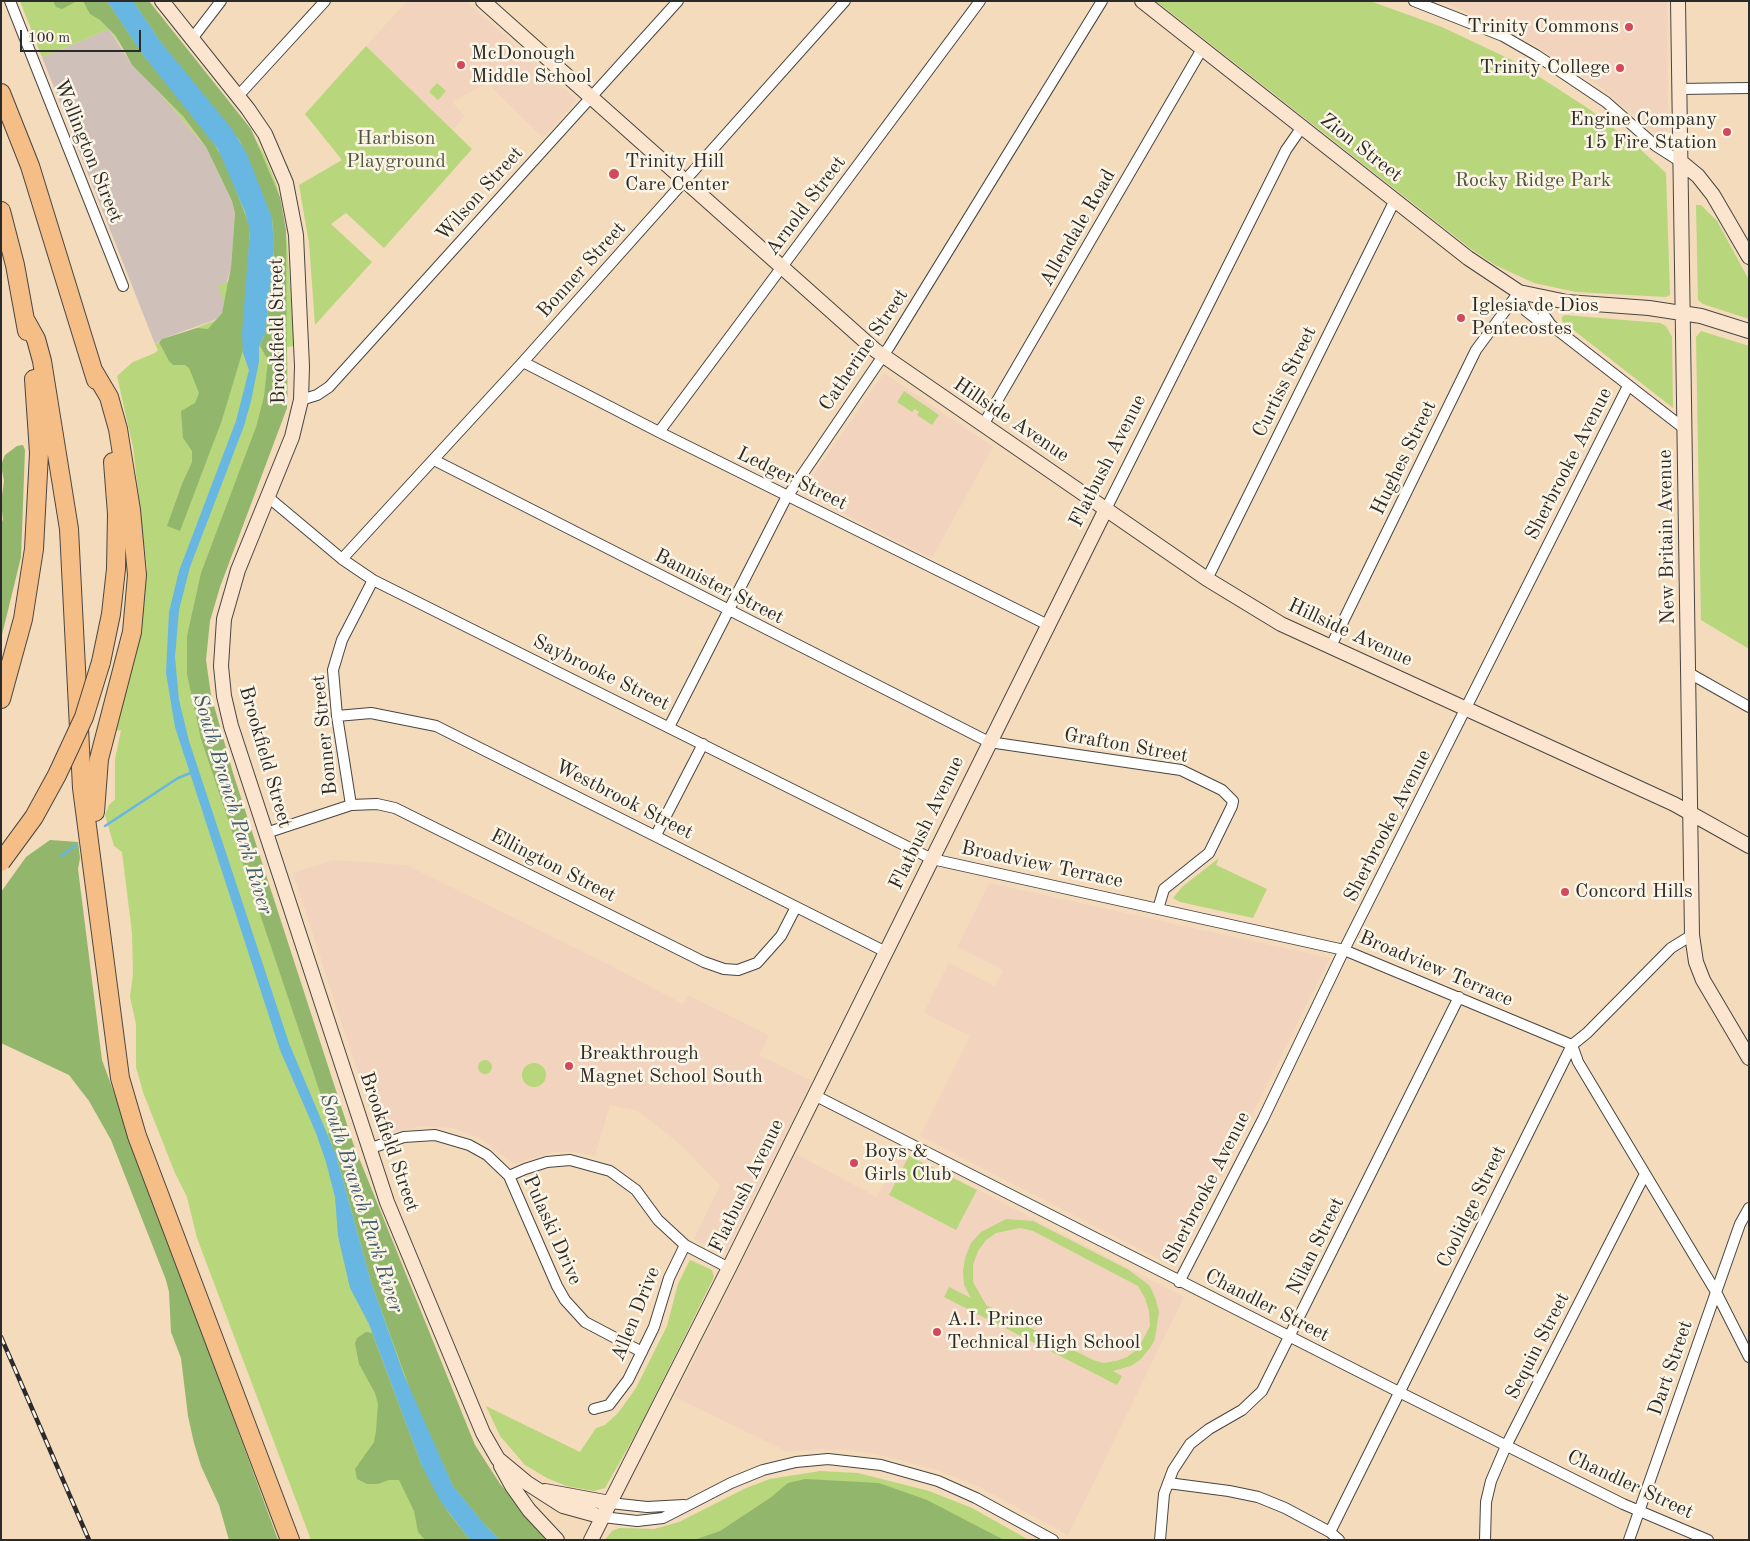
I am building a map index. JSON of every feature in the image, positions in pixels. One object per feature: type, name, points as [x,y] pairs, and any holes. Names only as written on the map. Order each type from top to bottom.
[{"type":"highway","points":[[1,93],[30,166],[91,365],[118,429],[128,486],[136,557],[136,591],[129,648],[98,764],[94,808],[125,1062],[142,1126],[299,1540]]},
{"type":"highway","points":[[1,211],[26,321],[39,349],[41,392],[37,510],[30,581],[21,627],[1,699]]},
{"type":"highway","points":[[41,392],[54,432],[72,561],[78,733],[83,796],[118,1071],[137,1136],[290,1540]]},
{"type":"highway","points":[[1,862],[34,817],[62,768],[87,708],[101,662],[114,596],[117,532],[115,478],[105,399]]},
{"type":"street","name":"Wellington Street","points":[[10,1],[123,286]]},
{"type":"street","name":"Brookfield Street","points":[[162,1],[190,40],[238,96],[261,128],[274,151],[291,200],[298,256],[302,366],[301,400],[292,437],[228,601],[222,635],[221,666],[224,696],[231,726],[368,1149],[387,1202],[470,1403],[483,1433],[498,1459],[517,1476],[563,1506],[603,1517],[649,1520],[671,1514],[748,1475],[779,1465],[812,1460],[845,1460],[898,1469],[944,1484],[982,1501],[1053,1540]]},
{"type":"street","points":[[190,40],[221,1]]},
{"type":"street","points":[[238,96],[325,1]]},
{"type":"street","name":"Hillside Avenue","points":[[483,1],[883,356],[1207,579],[1281,624],[1690,812],[1749,846]]},
{"type":"street","name":"Wilson Street","points":[[301,400],[317,395],[329,387],[678,1]]},
{"type":"street","name":"Bonner Street","points":[[342,560],[523,362],[845,1]]},
{"type":"street","name":"Arnold Street","points":[[658,432],[980,1]]},
{"type":"street","name":"Catherine Street","points":[[670,727],[787,496],[883,356],[1102,1]]},
{"type":"street","name":"Zion Street","points":[[1142,1],[1468,258],[1519,292],[1587,305],[1683,313],[1718,320],[1749,330]]},
{"type":"street","points":[[1414,1],[1503,36],[1536,55],[1606,102],[1656,146],[1681,162],[1698,176],[1713,194],[1749,257]]},
{"type":"street","name":"New Britain Avenue","points":[[1678,1],[1686,430],[1692,935],[1696,962],[1703,980],[1749,1058]]},
{"type":"street","name":"Allendale Road","points":[[983,425],[1202,49]]},
{"type":"street","points":[[1679,88],[1749,88]]},
{"type":"street","name":"Flatbush Avenue","points":[[591,1540],[730,1268],[989,742],[1286,150],[1302,127]]},
{"type":"street","name":"Curtiss Street","points":[[1207,579],[1395,200]]},
{"type":"street","points":[[1519,292],[1526,312],[1543,324],[1551,325]]},
{"type":"street","name":"Hughes Street","points":[[1331,646],[1476,350],[1519,292]]},
{"type":"street","points":[[1543,298],[1544,314],[1551,325],[1686,430]]},
{"type":"street","name":"Ledger Street","points":[[523,362],[658,432],[1048,625]]},
{"type":"street","name":"Sherbrooke Avenue","points":[[1179,1282],[1263,1119],[1344,950],[1628,386]]},
{"type":"street","name":"Bannister Street","points":[[434,460],[989,742]]},
{"type":"street","name":"Saybrooke Street","points":[[268,497],[342,560],[373,580],[932,859]]},
{"type":"street","name":"Bonner Street","points":[[351,805],[333,688],[333,670],[336,656],[373,580]]},
{"type":"street","points":[[1689,673],[1749,707]]},
{"type":"street","name":"Westbrook Street","points":[[337,716],[371,713],[436,726],[886,952]]},
{"type":"street","name":"Grafton Street","points":[[989,742],[1181,770],[1228,794],[1233,800],[1231,811],[1209,853],[1164,889],[1158,909]]},
{"type":"street","points":[[656,835],[703,744]]},
{"type":"street","name":"Ellington Street","points":[[266,833],[351,805],[377,804],[395,808],[696,958],[724,969],[738,970],[757,963],[781,936],[796,907]]},
{"type":"street","name":"Broadview Terrace","points":[[932,859],[1344,950],[1572,1045]]},
{"type":"street","name":"Coolidge Street","points":[[1330,1532],[1572,1045],[1587,1033],[1672,948],[1692,935]]},
{"type":"street","name":"Nilan Street","points":[[1160,1540],[1164,1494],[1172,1470],[1190,1444],[1209,1429],[1242,1410],[1262,1391],[1459,997]]},
{"type":"street","points":[[1572,1045],[1578,1062],[1716,1292],[1749,1357]]},
{"type":"street","name":"Chandler Street","points":[[814,1095],[1179,1282],[1506,1446],[1640,1512],[1708,1540]]},
{"type":"street","name":"Pulaski Drive","points":[[368,1149],[404,1138],[435,1135],[469,1145],[487,1155],[510,1176],[557,1286],[565,1300],[585,1322],[642,1352]]},
{"type":"street","points":[[510,1176],[547,1162],[570,1160],[610,1171],[636,1190],[658,1220],[685,1245],[730,1268]]},
{"type":"street","name":"Sequin Street","points":[[1485,1540],[1486,1502],[1491,1481],[1506,1446],[1646,1174]]},
{"type":"street","name":"Dart Street","points":[[1629,1540],[1740,1224],[1749,1208]]},
{"type":"street","name":"Allen Drive","points":[[594,1409],[609,1405],[628,1380],[654,1327],[669,1278],[685,1245]]},
{"type":"street","points":[[498,1459],[520,1498],[557,1540]]},
{"type":"street","points":[[1168,1482],[1230,1491],[1258,1498],[1285,1508],[1330,1532],[1339,1540]]},
{"type":"street","name":"Brookfield Street","points":[[536,1489],[610,1503],[647,1507],[687,1505]]},
{"type":"shaded area","name":"McDonough Middle School","points":[[407,1],[466,1],[575,98],[576,101],[543,138],[487,83],[452,102],[465,116],[453,130],[366,46]]},
{"type":"shaded area","name":"Trinity College","points":[[1442,1],[1667,1],[1668,132],[1664,135],[1656,134],[1603,89],[1530,42]]},
{"type":"shaded area","points":[[109,29],[132,65],[143,74],[206,147],[232,201],[235,213],[231,267],[227,282],[219,286],[225,302],[222,313],[217,319],[162,339],[155,344],[42,57]]},
{"type":"shaded area","points":[[884,373],[993,447],[932,558],[801,492]]},
{"type":"shaded area","name":"Breakthrough Magnet School South","points":[[333,860],[406,865],[604,962],[683,1004],[688,995],[769,1035],[759,1055],[812,1081],[726,1252],[720,1253],[694,1239],[720,1186],[682,1146],[638,1111],[610,1105],[595,1156],[575,1152],[554,1152],[514,1164],[483,1140],[453,1128],[421,1126],[383,1135],[378,1134],[293,873]]},
{"type":"shaded area","points":[[989,883],[1330,958],[1176,1268],[920,1136],[970,1036],[924,1013],[932,996],[949,963],[995,986],[1003,970],[957,947]]},
{"type":"shaded area","name":"A.I. Prince Technical High School","points":[[901,1150],[1184,1297],[1068,1535],[981,1488],[937,1470],[876,1454],[848,1450],[819,1449],[788,1452],[675,1397],[796,1154],[877,1197]]},
{"type":"green space","points":[[20,1],[149,1],[163,23],[248,127],[264,154],[276,183],[287,243],[294,346],[287,347],[288,395],[212,604],[206,640],[205,670],[209,700],[349,1146],[465,1431],[537,1540],[311,1540],[197,1238],[187,1197],[175,1173],[143,1092],[136,1067],[136,1024],[130,997],[133,974],[132,933],[122,852],[114,846],[105,815],[109,805],[115,799],[115,759],[121,730],[114,731],[141,634],[147,569],[133,447],[117,376],[133,362],[155,353],[158,350],[155,344],[229,315],[218,286],[239,277],[239,220],[217,162],[132,61],[109,29],[42,57]]},
{"type":"green space","points":[[53,1],[77,1],[62,9],[56,7]]},
{"type":"green space","points":[[83,1],[107,1],[143,55],[208,134],[224,160],[250,227],[243,350],[222,420],[180,531],[167,526],[192,462],[192,451],[183,438],[181,411],[195,403],[199,393],[189,368],[185,365],[173,365],[159,342],[162,339],[197,328],[208,329],[222,313],[231,267],[235,213],[232,201],[206,147],[184,117],[132,65],[116,36],[100,20],[90,14]]},
{"type":"green space","points":[[133,1],[149,1],[251,129],[280,197],[286,230],[287,408],[220,587],[210,621],[206,660],[211,695],[233,773],[353,1143],[475,1445],[500,1484],[550,1540],[500,1540],[485,1525],[453,1486],[412,1395],[371,1282],[338,1161],[328,1134],[332,1128],[201,739],[187,674],[187,636],[201,573],[256,427],[264,397],[268,360],[260,346],[265,333],[274,256],[273,228],[272,218],[240,141],[160,41]]},
{"type":"green space","name":"Rocky Ridge Park","points":[[1156,1],[1370,1],[1442,27],[1518,63],[1589,109],[1639,148],[1666,173],[1670,295],[1666,297],[1576,292],[1534,283],[1495,265],[1471,249]]},
{"type":"green space","name":"Harbison Playground","points":[[366,46],[472,149],[384,248],[346,213],[331,224],[372,262],[315,325],[309,243],[299,185],[342,160],[305,114]]},
{"type":"green space","points":[[437,83],[446,91],[438,100],[429,92]]},
{"type":"green space","points":[[1696,205],[1701,205],[1717,221],[1749,280],[1749,319],[1703,304],[1698,300]]},
{"type":"green space","points":[[1565,315],[1660,323],[1666,326],[1672,337],[1673,408],[1562,321],[1562,317]]},
{"type":"green space","points":[[1701,331],[1749,346],[1749,649],[1701,620],[1696,337]]},
{"type":"green space","points":[[904,391],[939,415],[932,425],[917,415],[919,412],[915,409],[912,412],[897,402]]},
{"type":"green space","points":[[23,445],[25,450],[21,557],[1,639],[1,525],[3,519],[1,503],[4,481],[1,465],[5,455],[17,446]]},
{"type":"green space","points":[[50,840],[78,842],[80,858],[78,869],[102,1060],[278,1540],[229,1540],[219,1505],[201,1466],[194,1443],[188,1416],[181,1358],[171,1332],[169,1292],[166,1280],[111,1140],[89,1101],[69,1075],[1,1043],[1,892],[26,857]]},
{"type":"green space","points":[[1219,858],[1216,865],[1267,889],[1253,918],[1180,902],[1173,898],[1182,887]]},
{"type":"green space","points":[[482,1060],[488,1060],[492,1067],[488,1074],[482,1074],[478,1070],[478,1064]]},
{"type":"green space","points":[[534,1063],[543,1066],[546,1075],[543,1084],[534,1087],[525,1084],[522,1075],[525,1066]]},
{"type":"green space","points":[[909,1156],[977,1190],[956,1230],[889,1195]]},
{"type":"green space","points":[[1006,1219],[1033,1221],[1129,1270],[1150,1286],[1156,1300],[1159,1312],[1155,1339],[1150,1348],[1141,1359],[1131,1366],[1113,1371],[1122,1376],[1117,1385],[944,1297],[949,1287],[971,1298],[964,1285],[963,1271],[965,1258],[971,1243],[981,1232]],"holes":[[[1020,1228],[1033,1231],[1138,1286],[1145,1298],[1149,1311],[1150,1326],[1138,1349],[1127,1357],[1103,1363],[1093,1360],[986,1305],[973,1282],[973,1265],[978,1251],[986,1240],[996,1233]]]},
{"type":"green space","points":[[690,1260],[712,1270],[714,1277],[639,1428],[605,1488],[594,1491],[566,1486],[547,1478],[525,1465],[500,1436],[486,1406],[580,1452],[596,1428],[605,1425],[618,1413],[636,1388],[667,1326],[678,1284]]},
{"type":"green space","points":[[366,1332],[372,1333],[422,1466],[448,1512],[470,1540],[425,1540],[418,1532],[414,1511],[399,1480],[367,1484],[357,1479],[355,1469],[374,1442],[378,1404],[375,1393],[359,1364],[355,1343],[357,1338]]},
{"type":"green space","points":[[820,1471],[858,1473],[929,1491],[972,1508],[1029,1540],[605,1540],[612,1531],[619,1528],[654,1529],[679,1522],[746,1488],[770,1479]]},
{"type":"green space","points":[[805,1479],[879,1483],[927,1500],[1004,1540],[694,1540],[720,1531],[770,1498],[788,1483]]},
{"type":"water","points":[[107,1],[133,1],[160,41],[232,129],[247,154],[272,218],[274,249],[267,319],[265,333],[259,347],[259,362],[251,401],[244,426],[190,567],[179,610],[175,657],[179,700],[189,741],[289,1043],[336,1155],[371,1282],[404,1375],[453,1486],[500,1540],[470,1540],[441,1502],[422,1466],[369,1324],[350,1288],[338,1236],[335,1197],[326,1162],[316,1133],[280,1050],[175,727],[166,673],[169,612],[179,571],[236,421],[249,370],[243,353],[242,334],[250,230],[245,212],[218,149],[143,55]]},
{"type":"waterway","points":[[105,826],[178,778],[193,772]]},
{"type":"waterway","points":[[61,856],[76,845]]},
{"type":"railway","points":[[1,1337],[89,1540]]},
{"type":"place","name":"Trinity Commons","points":[[1629,27]]},
{"type":"place","name":"McDonough Middle School","points":[[461,65]]},
{"type":"place","name":"Trinity College","points":[[1620,68]]},
{"type":"place","name":"Engine Company 15 Fire Station","points":[[1727,132]]},
{"type":"place","name":"Trinity Hill Care Center","points":[[614,174]]},
{"type":"place","name":"Iglesia de Dios Pentecostes","points":[[1461,318]]},
{"type":"place","name":"Concord Hills","points":[[1565,892]]},
{"type":"place","name":"Breakthrough Magnet School South","points":[[569,1066]]},
{"type":"place","name":"Boys & Girls Club","points":[[854,1163]]},
{"type":"place","name":"A.I. Prince Technical High School","points":[[937,1332]]},
{"type":"water label","name":"South Branch Park River","points":[[232,804]]},
{"type":"water label","name":"South Branch Park River","points":[[361,1203]]}]
